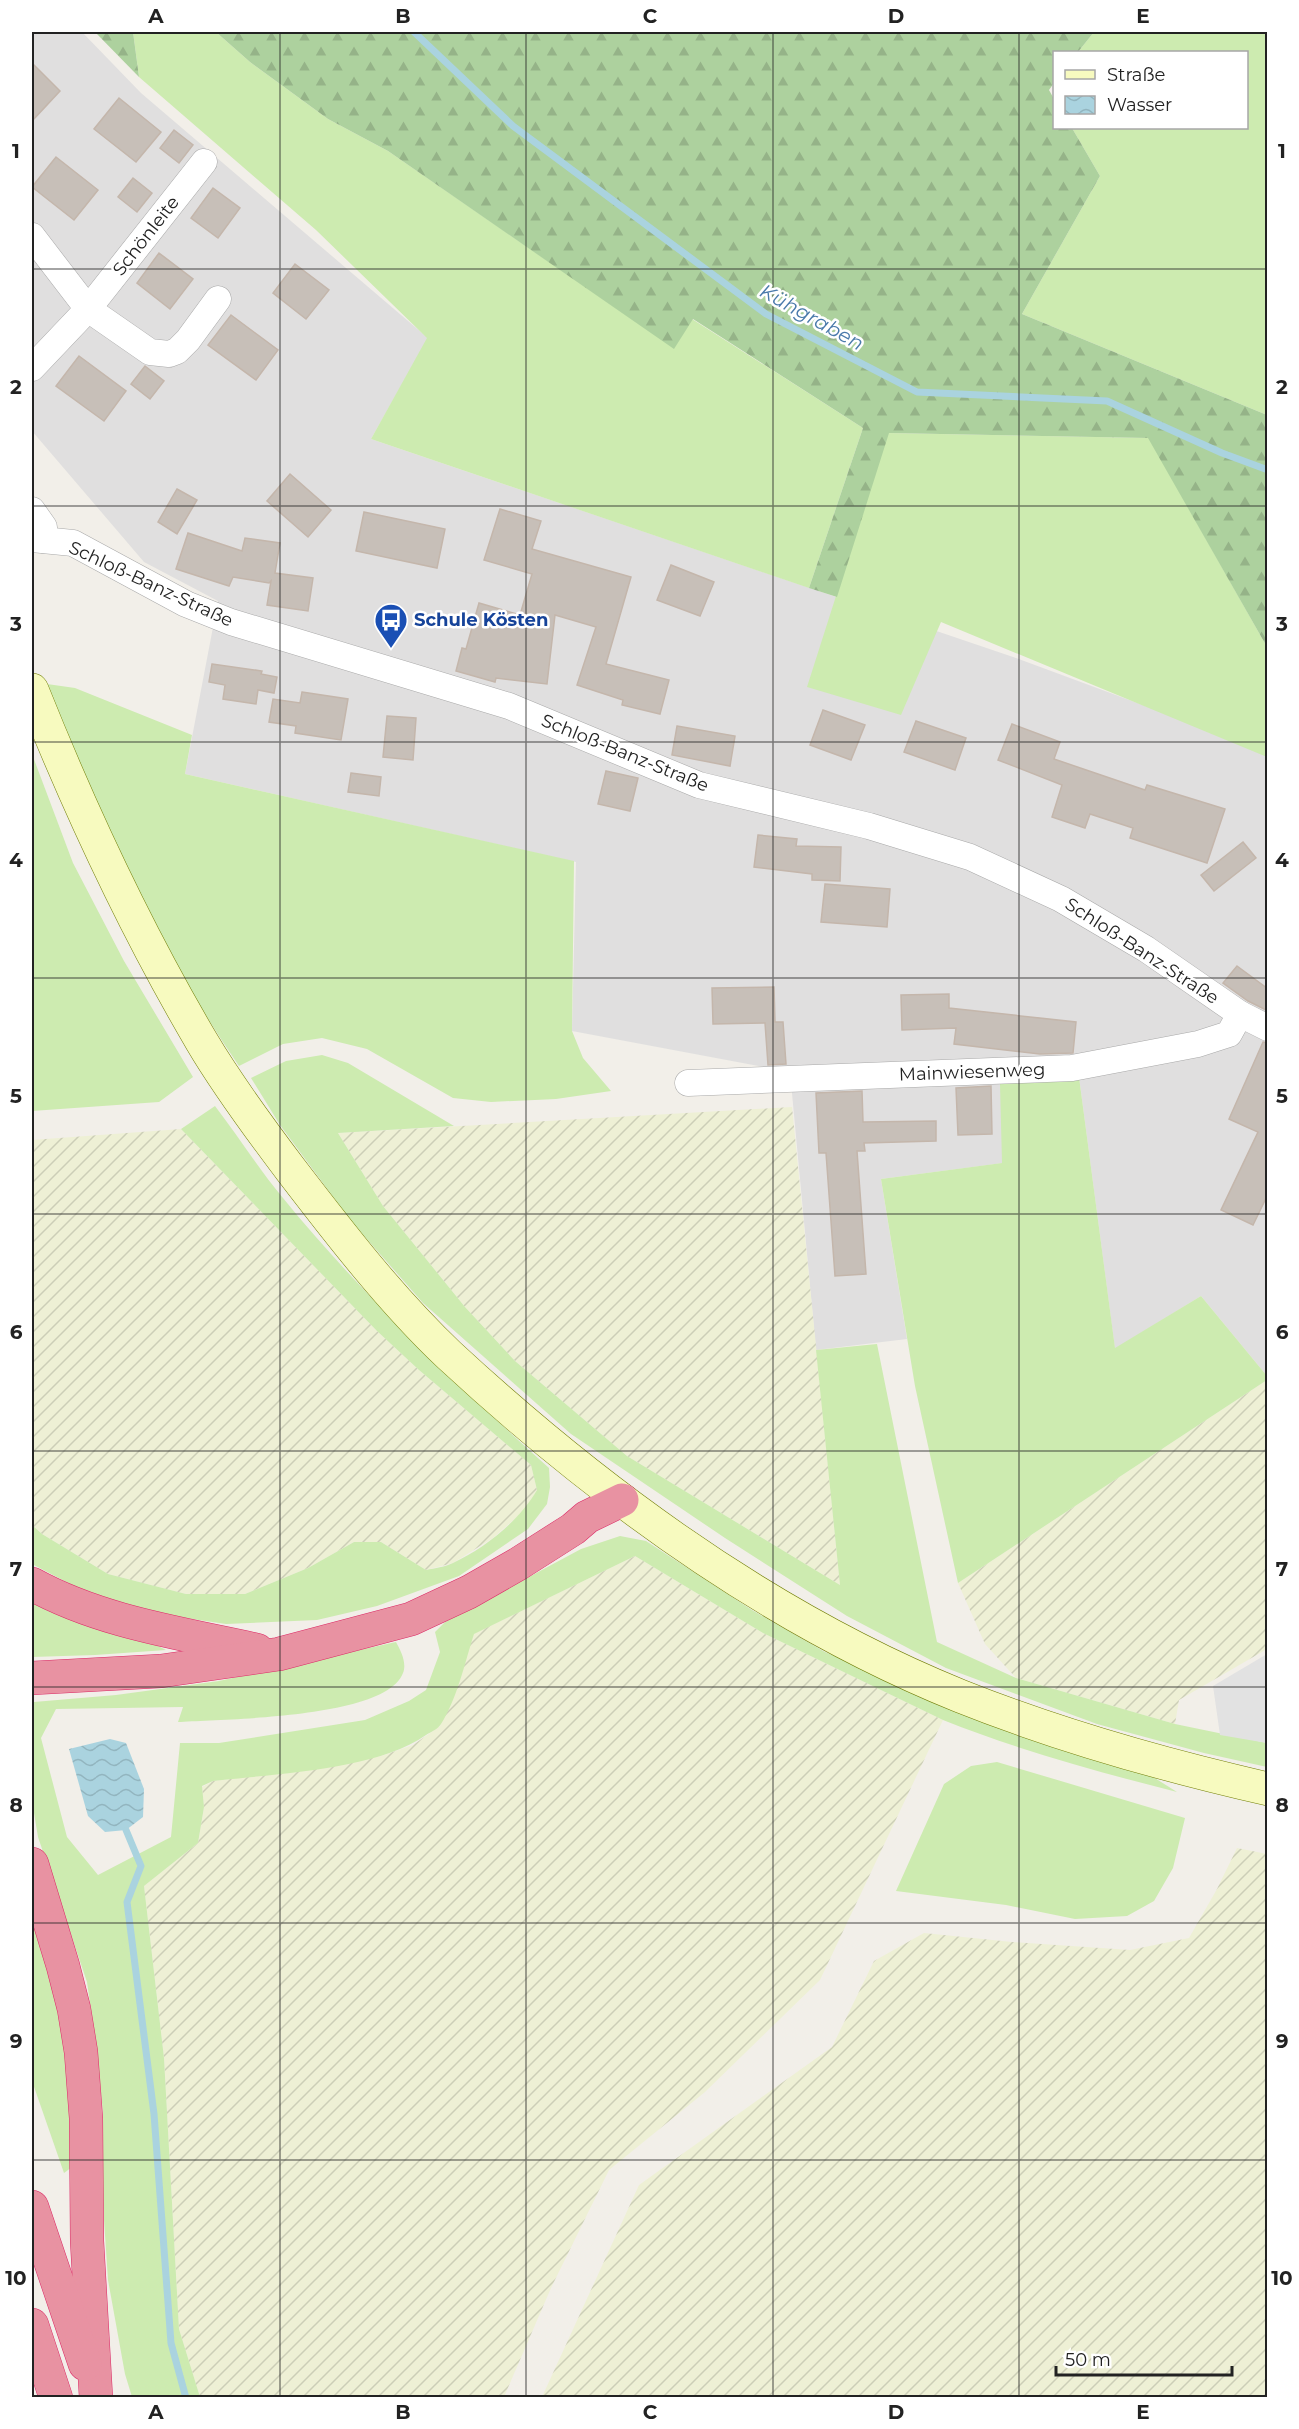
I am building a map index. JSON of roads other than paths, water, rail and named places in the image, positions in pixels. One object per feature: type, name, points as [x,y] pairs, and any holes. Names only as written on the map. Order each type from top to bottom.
[{"type":"highway","points":[[32,1678],[161,1671],[279,1654],[418,1616],[469,1592],[518,1564],[587,1517],[622,1500]]},
{"type":"highway","points":[[32,1584],[60,1600],[122,1621],[279,1654]]},
{"type":"highway","points":[[32,1864],[63,1966],[79,2032],[86,2118],[87,2241],[96,2397]]},
{"type":"highway","points":[[32,2207],[96,2397]]},
{"type":"highway","points":[[32,2325],[56,2397]]},
{"type":"street","name":"Schönleite","points":[[32,368],[88,309],[204,162]]},
{"type":"street","points":[[32,236],[88,309],[150,352],[169,354],[177,351],[188,340],[218,299]]},
{"type":"street","points":[[32,510],[44,527],[38,540]]},
{"type":"street","name":"Schloß-Banz-Straße","points":[[38,540],[73,543],[186,604],[231,622],[509,706],[699,785],[778,806],[869,826],[970,857],[1061,899],[1146,949],[1240,1014],[1268,1029]]},
{"type":"street","points":[[32,690],[83,809],[148,944],[203,1044],[260,1129],[368,1268],[448,1353],[622,1500],[766,1598],[860,1650],[959,1695],[1057,1732],[1135,1757],[1268,1789]]},
{"type":"street","name":"Mainwiesenweg","points":[[688,1083],[1072,1068],[1218,1038],[1229,1034],[1240,1014]]},
{"type":"water","points":[[110,1739],[126,1743],[144,1789],[143,1817],[126,1830],[105,1832],[88,1816],[69,1749]]},
{"type":"waterway","name":"Kühgraben","points":[[414,32],[513,126],[766,314],[917,392],[1107,401],[1222,453],[1268,470]]},
{"type":"waterway","points":[[126,1830],[141,1866],[127,1902],[154,2114],[171,2343],[186,2398]]},
{"type":"place","name":"Schule Kösten","points":[[391,649]]}]
